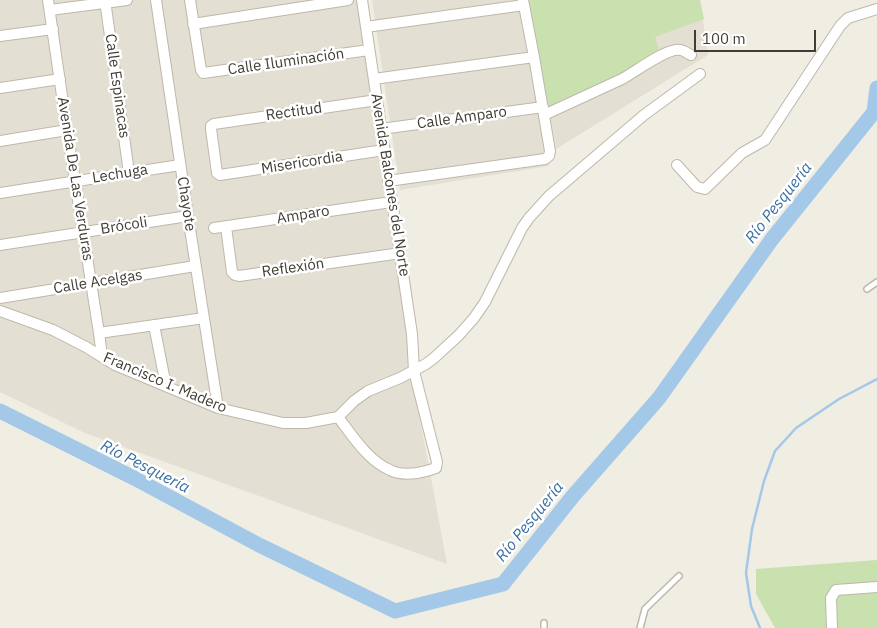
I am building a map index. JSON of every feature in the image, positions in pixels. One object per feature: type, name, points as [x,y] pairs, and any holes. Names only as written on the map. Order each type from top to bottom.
[{"type":"street","points":[[49,5],[127,0]]},
{"type":"street","name":"Chayote","points":[[156,0],[218,408]]},
{"type":"street","points":[[190,0],[193,24],[348,0]]},
{"type":"street","name":"Avenida Balcones del Norte","points":[[338,417],[358,443],[377,463],[391,471],[406,474],[436,468],[437,462],[414,371],[412,334],[362,0]]},
{"type":"street","name":"Calle Espinacas","points":[[105,2],[129,172]]},
{"type":"street","points":[[366,27],[523,3],[550,151],[549,156],[545,159],[388,181]]},
{"type":"street","name":"Avenida De Las Verduras","points":[[49,5],[102,357]]},
{"type":"street","points":[[677,164],[697,187],[705,189],[742,153],[766,140],[840,26],[848,18],[877,9]]},
{"type":"street","name":"Calle Iluminación","points":[[193,24],[203,73],[369,50]]},
{"type":"street","points":[[0,36],[53,29]]},
{"type":"street","name":"Calle Amparo","points":[[381,130],[544,111],[633,73],[655,58],[674,50],[681,50],[691,55]]},
{"type":"street","points":[[374,79],[534,57]]},
{"type":"street","points":[[338,417],[354,401],[368,391],[414,371],[434,358],[474,318],[489,296],[522,228],[549,196],[644,115],[700,74]]},
{"type":"street","points":[[0,88],[60,79]]},
{"type":"street","name":"Rectitud","points":[[220,175],[217,172],[211,126],[214,124],[377,100]]},
{"type":"street","points":[[0,141],[67,130]]},
{"type":"street","name":"Misericordia","points":[[220,175],[384,150]]},
{"type":"street","name":"Lechuga","points":[[0,193],[180,165]]},
{"type":"street","name":"Amparo","points":[[214,228],[392,202]]},
{"type":"street","name":"Brócoli","points":[[0,245],[188,216]]},
{"type":"street","name":"Reflexión","points":[[226,227],[232,272],[234,275],[239,276],[400,253]]},
{"type":"street","name":"Calle Acelgas","points":[[0,298],[195,266]]},
{"type":"street","name":"Francisco I. Madero","points":[[0,311],[53,330],[126,370],[218,408],[283,423],[306,423],[338,417]]},
{"type":"street","points":[[99,333],[204,318]]},
{"type":"street","points":[[154,325],[166,386]]},
{"type":"street","points":[[832,628],[831,598],[836,590],[877,587]]},
{"type":"lane","points":[[867,289],[877,282]]},
{"type":"lane","points":[[640,628],[645,609],[679,576]]},
{"type":"shaded area","points":[[0,0],[361,0],[386,205],[408,335],[412,376],[447,564],[85,433],[0,392]]},
{"type":"shaded area","points":[[372,0],[518,0],[549,166],[400,190]]},
{"type":"shaded area","points":[[529,0],[700,0],[708,55],[556,149]]},
{"type":"green space","points":[[528,0],[700,0],[704,19],[655,37],[659,51],[635,70],[549,110]]},
{"type":"green space","points":[[877,560],[877,628],[775,628],[756,594],[756,569]]},
{"type":"waterway","name":"Río Pesquería","points":[[0,411],[134,478],[259,545],[395,611],[503,584],[573,496],[659,398],[772,239],[874,112],[877,88]]},
{"type":"waterway","points":[[760,628],[751,606],[746,573],[752,529],[764,481],[775,451],[796,428],[839,399],[877,379]]}]
